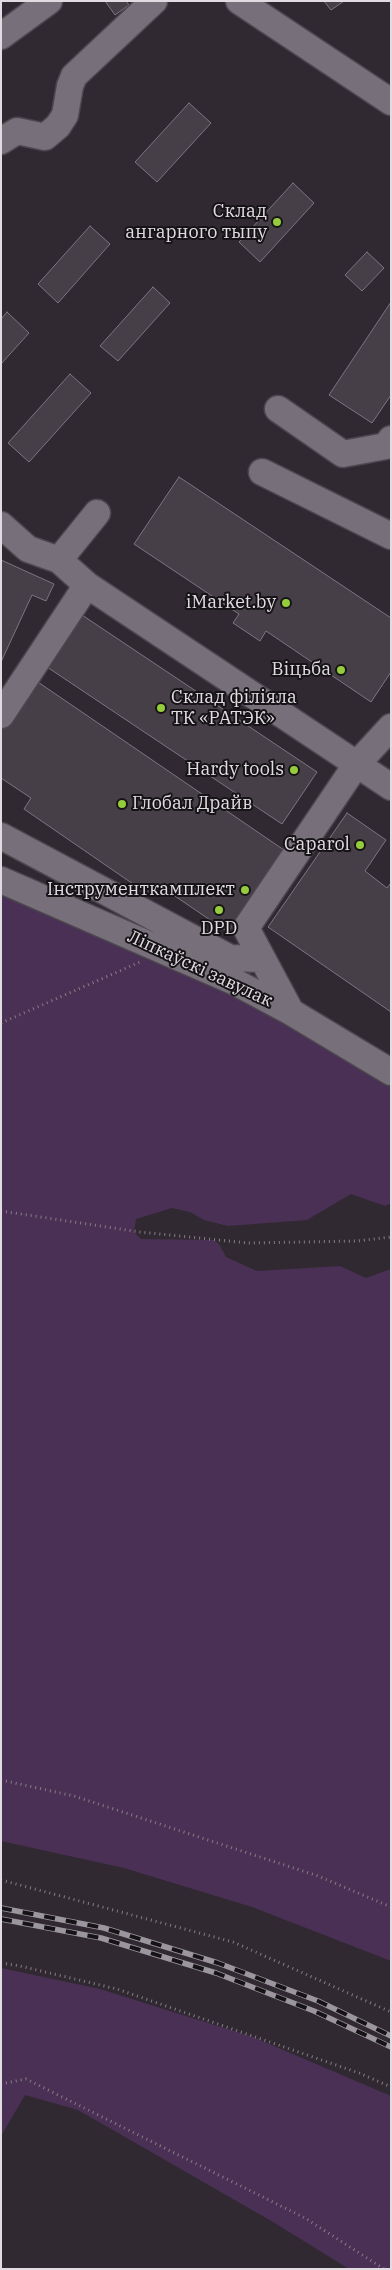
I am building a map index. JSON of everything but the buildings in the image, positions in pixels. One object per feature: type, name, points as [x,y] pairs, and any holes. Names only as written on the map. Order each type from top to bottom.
[{"type":"street","points":[[1,36],[49,1]]},
{"type":"street","points":[[1,141],[18,131],[45,137],[58,126],[64,119],[70,86],[74,76],[154,1]]},
{"type":"street","points":[[239,1],[261,9],[391,102]]},
{"type":"street","points":[[278,409],[343,454],[386,446],[391,439]]},
{"type":"street","points":[[262,472],[391,536]]},
{"type":"street","points":[[59,560],[97,513]]},
{"type":"street","points":[[1,525],[28,549],[59,560],[88,585],[391,787]]},
{"type":"street","points":[[1,715],[88,585]]},
{"type":"street","points":[[291,1012],[246,928],[356,765],[391,727]]},
{"type":"street","points":[[1,836],[230,958],[262,958]]},
{"type":"street","name":"Ліпкаўскі завулак","points":[[1,880],[235,982],[291,1012],[391,1072]]},
{"type":"path","points":[[1,1023],[138,965],[155,946]]},
{"type":"path","points":[[1,1211],[140,1232],[248,1243],[357,1241],[391,1237]]},
{"type":"path","points":[[1,1780],[74,1796],[318,1876],[391,1907]]},
{"type":"path","points":[[1,1880],[232,1942],[391,2012]]},
{"type":"path","points":[[1,1963],[117,1989],[391,2087]]},
{"type":"path","points":[[1,2084],[26,2080],[305,2218],[384,2269]]},
{"type":"shaded area","points":[[1,887],[266,1004],[391,1077],[391,1203],[385,1206],[351,1194],[307,1220],[228,1226],[204,1220],[190,1212],[172,1208],[136,1219],[134,1232],[141,1239],[214,1240],[219,1244],[226,1257],[257,1271],[340,1266],[366,1278],[391,1269],[391,1961],[252,1907],[124,1868],[1,1841]]},
{"type":"shaded area","points":[[1,1968],[100,1989],[253,2037],[391,2096],[391,2269],[349,2269],[273,2222],[78,2110],[25,2095],[1,2136]]},
{"type":"railway","points":[[1,1908],[104,1928],[218,1963],[318,2001],[391,2036]]},
{"type":"railway","points":[[1,1919],[101,1938],[216,1973],[314,2011],[391,2047]]},
{"type":"place","name":"Склад ангарного тыпу","points":[[277,222]]},
{"type":"place","name":"iMarket.by","points":[[286,603]]},
{"type":"place","name":"Віцьба","points":[[341,670]]},
{"type":"place","name":"Склад філіяла ТК «РАТЭК»","points":[[161,708]]},
{"type":"place","name":"Hardy tools","points":[[294,770]]},
{"type":"place","name":"Глобал Драйв","points":[[122,804]]},
{"type":"place","name":"Caparol","points":[[360,845]]},
{"type":"place","name":"Інструменткамплект","points":[[245,890]]},
{"type":"place","name":"DPD","points":[[219,910]]}]
